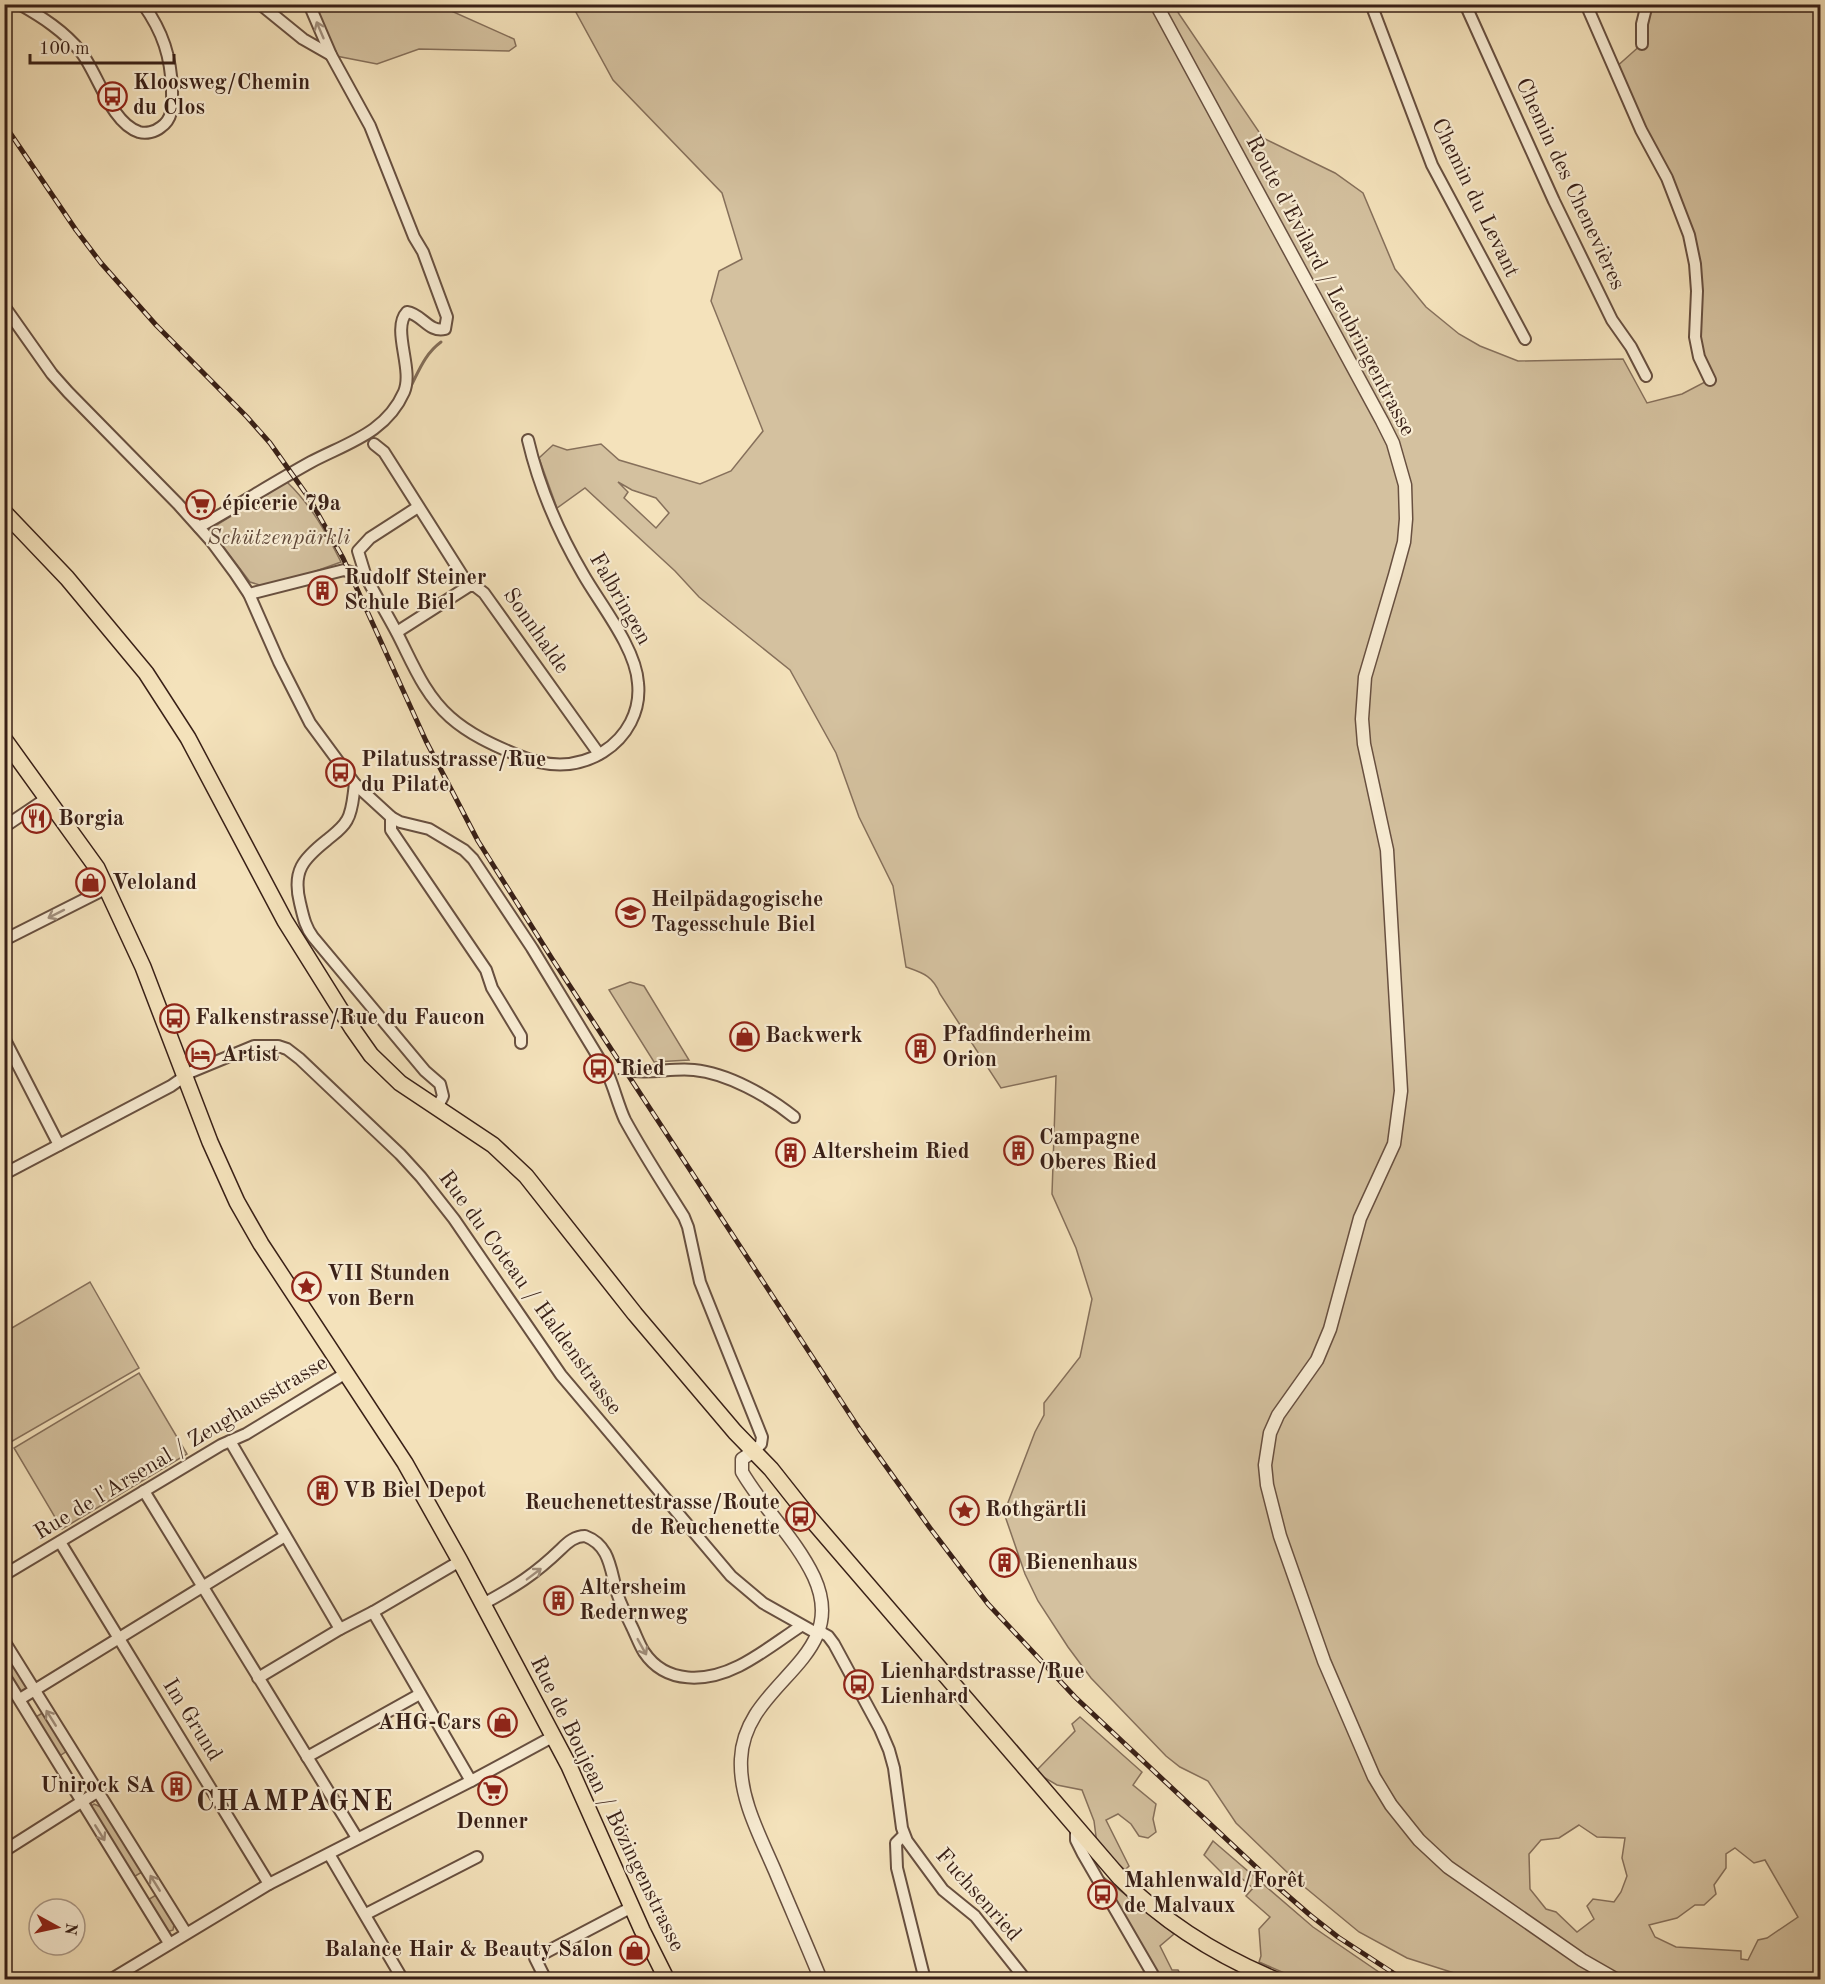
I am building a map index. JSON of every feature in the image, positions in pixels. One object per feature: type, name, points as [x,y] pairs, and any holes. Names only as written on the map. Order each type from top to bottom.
[{"type":"main road","points":[[4,512],[100,616],[158,691],[205,768],[285,921],[362,1042],[390,1075],[492,1144],[526,1176],[635,1314],[1120,1878],[1158,1914],[1195,1940],[1231,1960],[1276,1980]]},
{"type":"main road","name":"Rue de Boujean / Bözingenstrasse","points":[[4,739],[91,857],[143,967],[221,1168],[249,1224],[405,1463],[460,1561],[554,1736],[667,1980]]},
{"type":"street","points":[[19,4],[47,21],[71,40],[89,63],[120,120],[132,129],[143,133],[161,127],[167,122],[173,102],[169,54],[155,21],[143,4]]},
{"type":"street","points":[[260,4],[303,39],[331,55]]},
{"type":"street","points":[[199,527],[310,463],[368,434],[392,413],[407,383],[402,317],[407,312],[414,313],[429,327],[440,331],[445,329],[447,323],[423,252],[414,237],[370,126],[331,55],[309,4]]},
{"type":"street","name":"Route d'Evilard / Leubringentrasse","points":[[1156,4],[1382,421],[1393,443],[1406,498],[1404,542],[1370,655],[1365,677],[1362,719],[1387,850],[1401,1091],[1399,1114],[1394,1144],[1360,1218],[1330,1329],[1317,1360],[1278,1415],[1270,1433],[1265,1464],[1267,1485],[1280,1536],[1337,1694],[1374,1777],[1391,1805],[1419,1840],[1448,1867],[1582,1960],[1617,1980]]},
{"type":"street","name":"Chemin du Levant","points":[[1371,4],[1432,165],[1524,339]]},
{"type":"street","name":"Chemin des Chenevières","points":[[1465,4],[1554,201],[1612,320],[1646,376]]},
{"type":"street","points":[[1586,4],[1641,130],[1667,178],[1689,235],[1695,264],[1697,291],[1695,337],[1699,357],[1710,380]]},
{"type":"street","points":[[1642,44],[1642,24],[1647,4]]},
{"type":"street","points":[[4,306],[52,374],[199,527],[219,551],[249,594],[279,662],[310,723],[355,784],[391,817],[400,822],[429,828],[464,850],[473,859],[532,948],[606,1068],[611,1088],[625,1119],[684,1217],[700,1282],[762,1437],[761,1444],[742,1459],[742,1472],[798,1550],[814,1577],[821,1602],[822,1613],[818,1633],[804,1659],[777,1684],[757,1711],[743,1740],[741,1768],[748,1804],[821,1980]]},
{"type":"street","name":"Falbringen","points":[[366,577],[430,695],[448,716],[469,731],[520,756],[553,765],[583,762],[618,740],[633,717],[638,695],[636,669],[626,646],[566,542],[543,489],[528,440]]},
{"type":"street","name":"Sonnhalde","points":[[374,444],[384,452],[469,586],[476,586],[484,593],[599,754]]},
{"type":"street","points":[[344,570],[370,538],[418,507]]},
{"type":"street","points":[[358,551],[366,577]]},
{"type":"street","points":[[249,594],[344,570],[366,577]]},
{"type":"street","points":[[397,632],[469,586]]},
{"type":"street","points":[[355,784],[348,819],[341,829],[308,856],[298,871],[298,894],[305,922],[313,937],[425,1071],[440,1084],[443,1096],[437,1108]]},
{"type":"street","points":[[4,827],[47,798]]},
{"type":"street","points":[[391,817],[391,830],[486,970],[492,988],[521,1036],[521,1043]]},
{"type":"street","points":[[4,940],[107,888]]},
{"type":"street","points":[[4,1038],[59,1145]]},
{"type":"street","name":"Rue du Coteau / Haldenstrasse","points":[[4,1174],[185,1077],[243,1050],[263,1045],[287,1049],[400,1154],[421,1177],[454,1219],[561,1376],[731,1576],[763,1603],[801,1626],[818,1633]]},
{"type":"street","points":[[606,1068],[635,1071],[681,1069],[709,1073],[772,1100],[794,1117]]},
{"type":"street","name":"Rue de l'Arsenal / Zeughausstrasse","points":[[4,1575],[346,1373]]},
{"type":"street","points":[[230,1441],[339,1629]]},
{"type":"street","points":[[144,1491],[357,1838]]},
{"type":"street","points":[[20,1699],[285,1536]]},
{"type":"street","points":[[483,1604],[522,1583],[575,1538],[585,1536],[597,1543],[608,1557],[618,1597],[643,1651],[661,1669],[674,1677],[715,1675],[739,1666],[801,1626]]},
{"type":"street","name":"Im Grund","points":[[60,1542],[269,1884]]},
{"type":"street","points":[[258,1678],[339,1629],[373,1612],[460,1561]]},
{"type":"street","points":[[373,1612],[471,1781]]},
{"type":"street","points":[[818,1633],[828,1636],[834,1644],[884,1739],[894,1768],[904,1835],[896,1843],[897,1869],[925,1980]]},
{"type":"street","points":[[4,1641],[186,1933]]},
{"type":"street","points":[[4,1675],[169,1943]]},
{"type":"street","points":[[307,1757],[420,1694]]},
{"type":"street","points":[[110,1980],[269,1884],[554,1736]]},
{"type":"street","points":[[4,1851],[97,1792]]},
{"type":"street","points":[[1076,1828],[1074,1834],[1083,1854],[1156,1980]]},
{"type":"street","name":"Fuchsenried","points":[[904,1835],[912,1850],[943,1890],[975,1916],[1026,1980]]},
{"type":"street","points":[[329,1854],[366,1914],[402,1980]]},
{"type":"street","points":[[366,1914],[477,1857]]},
{"type":"street","points":[[546,1980],[535,1958],[632,1907]]},
{"type":"green space","points":[[309,5],[438,5],[514,39],[516,46],[509,51],[419,49],[377,64],[331,55]]},
{"type":"green space","points":[[572,5],[1173,5],[1263,138],[1335,173],[1363,193],[1395,269],[1426,307],[1459,334],[1480,346],[1518,361],[1623,359],[1647,403],[1682,394],[1709,380],[1699,357],[1689,235],[1614,69],[1642,44],[1647,5],[1820,5],[1820,1979],[1473,1979],[1407,1958],[1359,1932],[1290,1875],[1236,1823],[1208,1781],[1180,1767],[1166,1756],[1091,1678],[1038,1601],[1025,1574],[1004,1513],[1035,1432],[1044,1415],[1044,1403],[1080,1357],[1092,1299],[1076,1248],[1052,1194],[1056,1076],[1001,1088],[931,979],[906,967],[893,886],[859,817],[836,753],[790,670],[699,597],[675,571],[585,488],[557,508],[539,458],[553,445],[567,450],[601,444],[619,460],[700,484],[731,471],[763,431],[711,301],[719,271],[742,259],[722,193],[613,80]],"holes":[[[618,482],[632,490],[656,498],[669,513],[656,528],[624,498],[628,492]],[[1579,1825],[1597,1837],[1625,1838],[1622,1858],[1627,1876],[1621,1892],[1614,1902],[1593,1899],[1587,1906],[1594,1919],[1577,1932],[1556,1912],[1546,1909],[1530,1889],[1529,1854],[1541,1840],[1559,1838]],[[1735,1848],[1754,1863],[1765,1860],[1798,1917],[1767,1938],[1758,1940],[1748,1960],[1741,1959],[1741,1951],[1676,1947],[1655,1937],[1649,1925],[1677,1918],[1695,1905],[1704,1905],[1716,1894],[1714,1885],[1726,1868],[1726,1854]]]},
{"type":"green space","name":"Schützenpärkli","points":[[287,482],[317,519],[341,562],[269,588],[250,582],[210,529]]},
{"type":"green space","points":[[630,982],[644,986],[689,1060],[654,1062],[609,990]]},
{"type":"green space","points":[[90,1282],[139,1368],[9,1443],[4,1436],[5,1332]]},
{"type":"green space","points":[[139,1373],[187,1454],[62,1529],[14,1448]]},
{"type":"green space","points":[[5,1649],[27,1688],[19,1692],[5,1670]]},
{"type":"green space","points":[[44,1712],[67,1751],[58,1757],[34,1718]]},
{"type":"green space","points":[[1080,1717],[1142,1772],[1133,1785],[1156,1804],[1153,1819],[1156,1832],[1148,1838],[1139,1836],[1131,1824],[1118,1814],[1106,1820],[1129,1866],[1125,1870],[1097,1844],[1094,1821],[1082,1790],[1057,1785],[1035,1772],[1075,1731],[1072,1724]]},
{"type":"green space","points":[[94,1804],[101,1807],[142,1872],[132,1878],[90,1807]]},
{"type":"green space","points":[[1213,1841],[1313,1927],[1389,1979],[1298,1979],[1259,1962],[1261,1956],[1259,1929],[1270,1917],[1246,1896],[1253,1888],[1240,1877],[1233,1884],[1204,1855]]},
{"type":"green space","points":[[1096,1871],[1174,1934],[1160,1946],[1172,1970],[1178,1970],[1183,1979],[1158,1979],[1128,1921]]},
{"type":"green space","points":[[156,1895],[174,1924],[173,1930],[167,1932],[146,1901]]},
{"type":"waterway","points":[[412,384],[427,356],[441,342]]},
{"type":"railway","points":[[4,124],[101,263],[156,325],[247,417],[270,443],[309,498],[343,558],[426,741],[478,841],[551,957],[860,1430],[930,1528],[988,1604],[1075,1697],[1310,1915],[1338,1937],[1404,1980]]},
{"type":"place","name":"Kloosweg/Chemin du Clos","points":[[112,96]]},
{"type":"place","name":"épicerie 79a","points":[[201,504]]},
{"type":"place","name":"Rudolf Steiner Schule Biel","points":[[323,591]]},
{"type":"place","name":"Pilatusstrasse/Rue du Pilate","points":[[340,773]]},
{"type":"place","name":"Borgia","points":[[37,819]]},
{"type":"place","name":"Veloland","points":[[91,883]]},
{"type":"place","name":"Heilpädagogische Tagesschule Biel","points":[[630,913]]},
{"type":"place","name":"Falkenstrasse/Rue du Faucon","points":[[174,1018]]},
{"type":"place","name":"Backwerk","points":[[744,1036]]},
{"type":"place","name":"Pfadfinderheim Orion","points":[[921,1048]]},
{"type":"place","name":"Artist","points":[[200,1055]]},
{"type":"place","name":"Ried","points":[[599,1069]]},
{"type":"place","name":"Campagne Oberes Ried","points":[[1018,1151]]},
{"type":"place","name":"Altersheim Ried","points":[[790,1152]]},
{"type":"place","name":"VII Stunden von Bern","points":[[306,1287]]},
{"type":"place","name":"VB Biel Depot","points":[[322,1491]]},
{"type":"place","name":"Rothgärtli","points":[[964,1510]]},
{"type":"place","name":"Reuchenettestrasse/Route de Reuchenette","points":[[801,1516]]},
{"type":"place","name":"Bienenhaus","points":[[1004,1563]]},
{"type":"place","name":"Altersheim Redernweg","points":[[558,1601]]},
{"type":"place","name":"Lienhardstrasse/Rue Lienhard","points":[[859,1685]]},
{"type":"place","name":"AHG-Cars","points":[[502,1723]]},
{"type":"place","name":"Unirock SA","points":[[176,1786]]},
{"type":"place","name":"Denner","points":[[492,1790]]},
{"type":"place","name":"Mahlenwald/Forêt de Malvaux","points":[[1103,1894]]},
{"type":"place","name":"Balance Hair & Beauty Salon","points":[[634,1950]]},
{"type":"district","name":"CHAMPAGNE","points":[[295,1803]]}]
